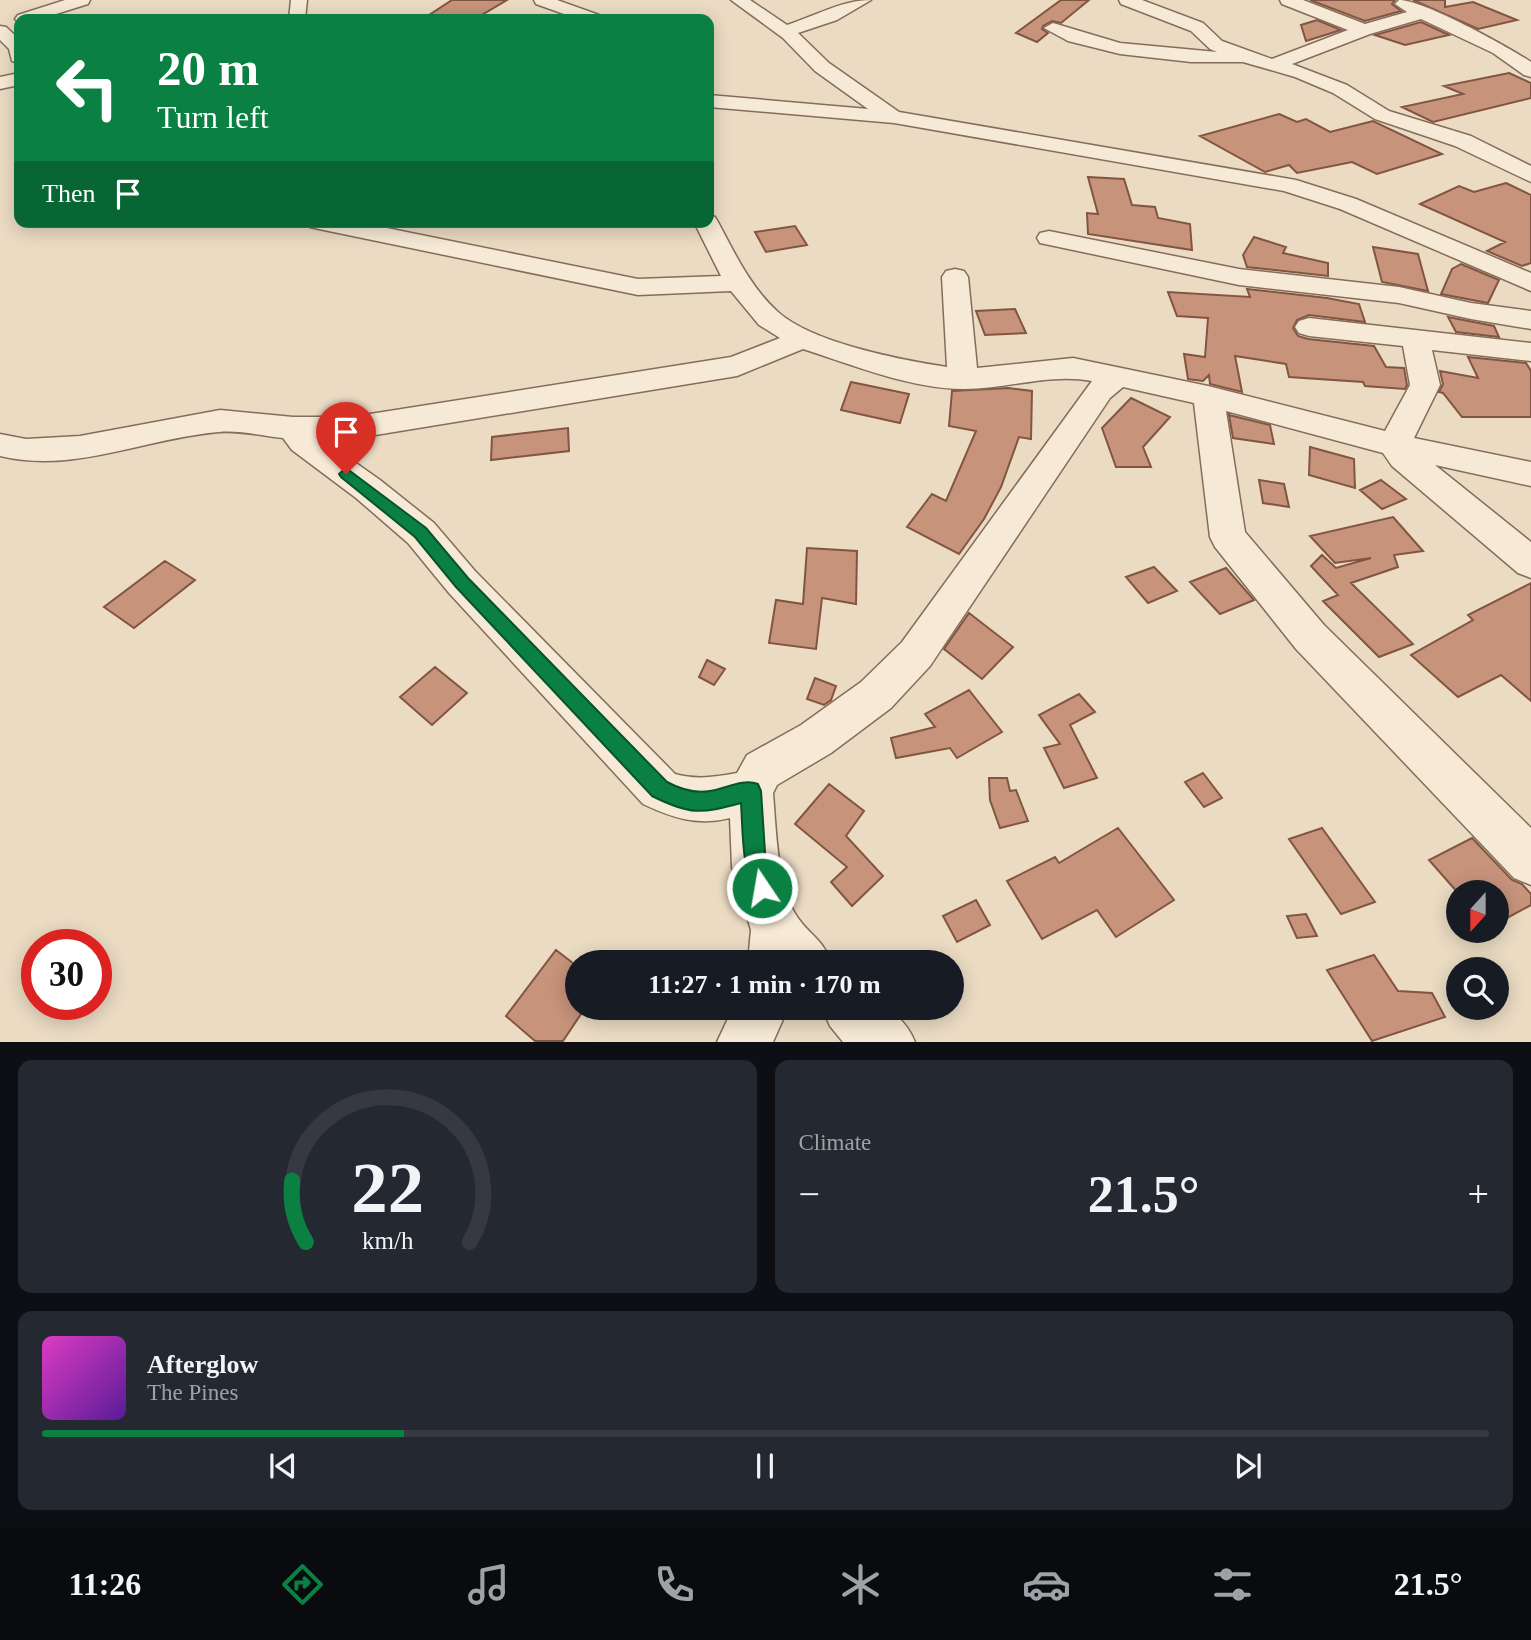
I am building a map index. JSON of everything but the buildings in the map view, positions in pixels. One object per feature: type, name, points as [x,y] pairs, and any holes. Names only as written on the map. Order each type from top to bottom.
[{"type":"street","points":[[39,14],[82,0]]},
{"type":"street","points":[[739,0],[789,34],[822,67],[894,117]]},
{"type":"street","points":[[789,34],[792,29],[831,16],[863,0]]},
{"type":"street","points":[[1127,0],[1197,27],[1216,44],[1249,58]]},
{"type":"street","points":[[1288,0],[1364,30]]},
{"type":"street","points":[[1393,0],[1426,10],[1499,49],[1531,71]]},
{"type":"street","points":[[537,2],[577,14]]},
{"type":"street","points":[[1275,64],[1426,10]]},
{"type":"street","points":[[0,29],[14,43]]},
{"type":"street","points":[[1053,29],[1082,42],[1109,48],[1249,58],[1275,64],[1340,89],[1382,116],[1463,141],[1531,175]]},
{"type":"street","points":[[714,97],[894,117],[1287,185],[1348,204],[1531,283]]},
{"type":"street","points":[[348,228],[638,287],[738,283]]},
{"type":"street","points":[[709,228],[738,283],[769,319],[802,339],[902,370],[963,379],[1073,368],[1208,396],[1394,445],[1531,474]]},
{"type":"street","points":[[1049,239],[1239,277],[1399,295],[1471,311],[1531,320]]},
{"type":"street","points":[[956,277],[963,379]]},
{"type":"street","points":[[1309,327],[1531,352]]},
{"type":"street","points":[[0,445],[26,451],[80,447],[220,421],[293,428],[351,428],[737,366],[802,339]]},
{"type":"street","points":[[1394,445],[1425,385],[1416,341]]},
{"type":"street","points":[[784,950],[756,867],[751,791],[762,770],[816,739],[876,695],[916,654],[1099,391],[1117,376]]},
{"type":"street","points":[[1208,396],[1228,537],[1310,637],[1531,862]]},
{"type":"street","points":[[293,428],[303,442],[368,489],[421,533],[462,582],[659,789],[681,800],[708,802],[751,791]]},
{"type":"street","points":[[1394,445],[1404,458],[1531,564]]},
{"type":"street","points":[[744,1041],[755,1020]]},
{"type":"street","points":[[859,1020],[888,1041]]},
{"type":"route","points":[[346,474],[421,533],[462,582],[659,789],[681,800],[708,802],[751,791],[756,867],[762,888]]}]
